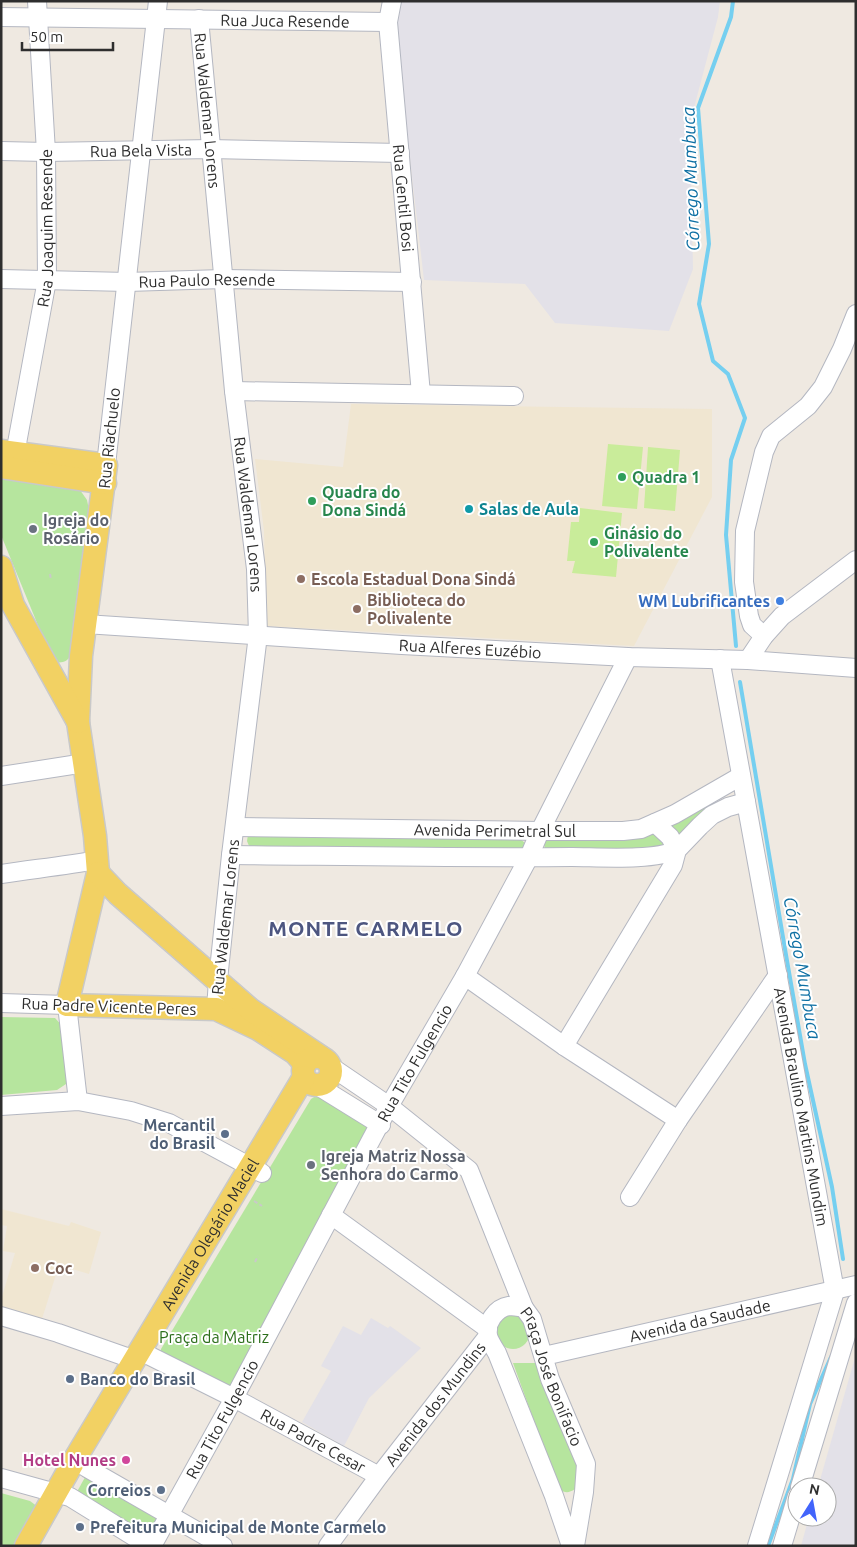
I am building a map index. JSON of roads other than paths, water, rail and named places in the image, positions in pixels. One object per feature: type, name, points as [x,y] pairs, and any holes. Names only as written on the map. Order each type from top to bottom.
[{"type":"main road","points":[[8,459],[105,474]]},
{"type":"main road","name":"Rua Riachuelo","points":[[67,1005],[97,866],[95,836],[78,722],[81,656],[105,474]]},
{"type":"main road","points":[[1,567],[7,607],[43,661],[78,722]]},
{"type":"main road","points":[[43,661],[55,665],[66,665],[73,663],[81,656]]},
{"type":"main road","points":[[97,866],[118,894],[218,980],[315,1072]]},
{"type":"main road","name":"Rua Padre Vicente Peres","points":[[67,1005],[216,1009]]},
{"type":"main road","points":[[216,1009],[258,1029],[295,1053],[315,1072]]},
{"type":"main road","name":"Avenida Olegário Maciel","points":[[26,1546],[63,1495],[142,1356],[315,1072]]},
{"type":"main road","name":"Avenida Olegário Maciel","points":[[42,1546],[63,1495]]},
{"type":"street","name":"Rua Riachuelo","points":[[105,474],[158,1]]},
{"type":"street","name":"Rua Gentil Bosi","points":[[392,1],[388,22],[421,394]]},
{"type":"street","name":"Rua Juca Resende","points":[[1,17],[37,9],[155,19],[388,22]]},
{"type":"street","name":"Rua Joaquim Resende","points":[[8,459],[47,280],[46,152],[37,9]]},
{"type":"street","name":"Rua Waldemar Lorens","points":[[199,19],[234,391],[256,570],[258,635],[231,855],[216,1009]]},
{"type":"street","name":"Rua Bela Vista","points":[[1,151],[210,149],[400,153]]},
{"type":"street","name":"Rua Paulo Resende","points":[[1,279],[127,282],[223,280],[412,282]]},
{"type":"street","points":[[764,636],[752,625],[744,582],[745,531],[764,452],[771,436],[808,406],[823,387],[842,349],[856,314]]},
{"type":"street","points":[[234,391],[514,396]]},
{"type":"street","points":[[748,660],[764,636],[782,616],[856,560]]},
{"type":"street","name":"Rua Alferes Euzébio","points":[[85,624],[628,657],[748,660],[856,668]]},
{"type":"street","name":"Rua Tito Fulgencio","points":[[151,1546],[170,1516],[390,1106],[529,858],[540,832],[628,657]]},
{"type":"street","name":"Avenida Braulino Martins Mundim","points":[[720,660],[778,975],[848,1291],[758,1546]]},
{"type":"street","points":[[1,776],[85,764]]},
{"type":"street","name":"Avenida Perimetral Sul","points":[[235,827],[540,832],[623,831],[641,829],[656,823],[741,776]]},
{"type":"street","points":[[564,1046],[673,866],[677,850],[712,815],[746,802]]},
{"type":"street","points":[[656,823],[670,837],[677,850]]},
{"type":"street","name":"Avenida Perimetral Sul","points":[[231,855],[529,858],[646,856],[669,854],[677,850]]},
{"type":"street","points":[[1,874],[44,867],[97,866]]},
{"type":"street","points":[[630,1196],[678,1120],[778,975]]},
{"type":"street","points":[[464,976],[564,1046],[678,1120]]},
{"type":"street","name":"Rua Padre Vicente Peres","points":[[1,1003],[67,1005]]},
{"type":"street","points":[[67,1005],[78,1101]]},
{"type":"street","points":[[315,1072],[390,1106],[468,1170],[524,1308]]},
{"type":"street","points":[[315,1072],[380,1125]]},
{"type":"street","points":[[1,1106],[78,1101],[131,1111],[169,1123],[256,1169]]},
{"type":"street","points":[[331,1215],[488,1333],[554,1496],[571,1546]]},
{"type":"street","points":[[802,1477],[848,1291]]},
{"type":"street","name":"Avenida da Saudade","points":[[544,1356],[848,1291]]},
{"type":"street","name":"Praça José Bonifacio","points":[[488,1333],[491,1319],[499,1310],[507,1306],[524,1308],[532,1319],[550,1379],[586,1464],[584,1492],[575,1546]]},
{"type":"street","name":"Rua Padre Cesar","points":[[1,1316],[142,1356],[234,1398],[380,1476]]},
{"type":"street","name":"Avenida dos Mundins","points":[[328,1546],[488,1333]]},
{"type":"street","points":[[81,1464],[223,1546]]},
{"type":"street","points":[[1,1478],[63,1495],[151,1546]]},
{"type":"street","points":[[554,1496],[584,1492]]},
{"type":"street","points":[[782,1546],[788,1527]]},
{"type":"waterway","name":"Córrego Mumbuca","points":[[733,1],[731,17],[698,108],[709,244],[699,304],[713,361],[728,374],[745,418],[731,460],[726,535],[736,646]]},
{"type":"waterway","name":"Córrego Mumbuca","points":[[740,682],[805,1064],[832,1187],[843,1259]]},
{"type":"waterway","name":"Córrego Mumbuca","points":[[768,1546],[793,1479],[810,1404],[831,1357]]},
{"type":"place","name":"Quadra 1","points":[[622,477]]},
{"type":"place","name":"Quadra do Dona Sindá","points":[[312,501]]},
{"type":"place","name":"Salas de Aula","points":[[469,509]]},
{"type":"place","name":"Igreja do Rosário","points":[[33,529]]},
{"type":"place","name":"Ginásio do Polivalente","points":[[594,542]]},
{"type":"place","name":"Escola Estadual Dona Sindá","points":[[301,579]]},
{"type":"place","name":"WM Lubrificantes","points":[[780,601]]},
{"type":"place","name":"Biblioteca do Polivalente","points":[[357,609]]},
{"type":"place","name":"Mercantil do Brasil","points":[[225,1134]]},
{"type":"place","name":"Igreja Matriz Nossa Senhora do Carmo","points":[[311,1165]]},
{"type":"place","name":"Coc","points":[[35,1268]]},
{"type":"place","name":"Banco do Brasil","points":[[70,1379]]},
{"type":"place","name":"Hotel Nunes","points":[[126,1460]]},
{"type":"place","name":"Correios","points":[[161,1490]]},
{"type":"place","name":"Prefeitura Municipal de Monte Carmelo","points":[[80,1527]]},
{"type":"district","name":"MONTE CARMELO","points":[[366,928]]},
{"type":"park label","name":"Praça da Matriz","points":[[214,1337]]}]
